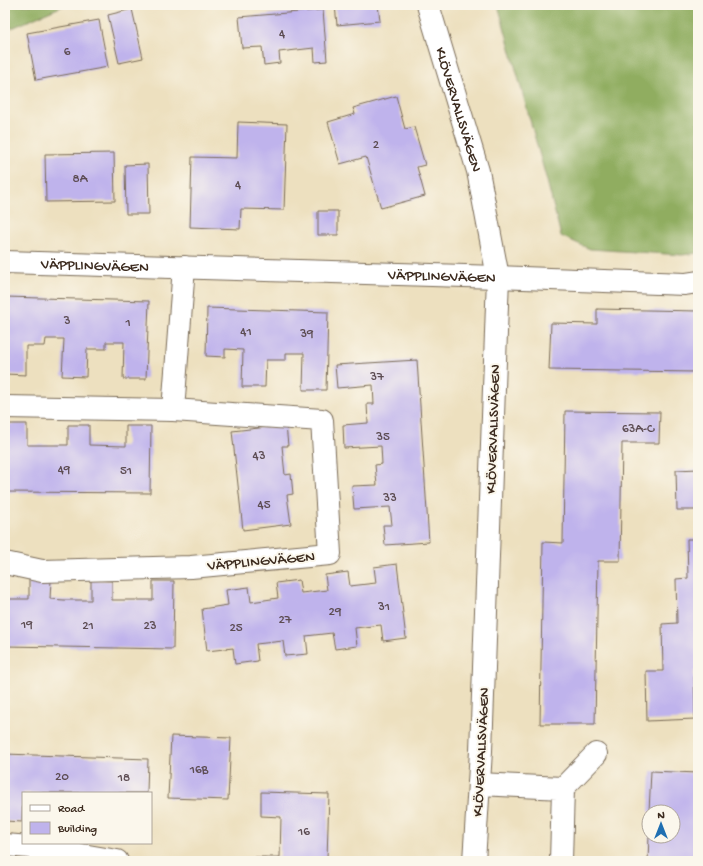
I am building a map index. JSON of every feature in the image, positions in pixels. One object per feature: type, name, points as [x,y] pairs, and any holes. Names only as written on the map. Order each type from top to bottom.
[{"type":"street","name":"KLÖVERVALLSVÄGEN","points":[[428,5],[478,171],[498,277],[481,743],[474,861]]},
{"type":"street","name":"VÄPPLINGVÄGEN","points":[[5,262],[685,284],[698,282]]},
{"type":"street","points":[[173,410],[184,267]]},
{"type":"street","name":"VÄPPLINGVÄGEN","points":[[5,407],[173,410],[322,420],[330,554],[191,567],[42,571],[5,563]]},
{"type":"street","points":[[561,861],[563,788],[596,754]]},
{"type":"street","points":[[479,784],[563,788]]},
{"type":"street","points":[[5,845],[42,848],[116,861]]},
{"type":"green space","points":[[5,5],[65,5],[5,31]]},
{"type":"green space","points":[[498,5],[698,5],[698,253],[682,255],[590,249],[561,236]]},
{"type":"building","points":[[335,5],[378,5],[380,21],[337,25]]},
{"type":"building","points":[[132,9],[143,58],[119,63],[108,15]]},
{"type":"building","points":[[323,10],[327,61],[315,62],[314,48],[279,52],[280,63],[264,65],[262,47],[242,48],[239,17]]},
{"type":"building","points":[[99,20],[108,67],[36,80],[27,33]]},
{"type":"building","points":[[396,96],[405,129],[414,127],[425,165],[417,167],[425,196],[381,208],[366,157],[340,164],[328,122],[355,114],[353,108]]},
{"type":"building","points":[[238,122],[287,124],[284,210],[241,209],[240,229],[190,227],[192,157],[237,158]]},
{"type":"building","points":[[114,153],[115,201],[46,202],[45,154]]},
{"type":"building","points":[[148,164],[149,214],[126,214],[125,165]]},
{"type":"building","points":[[318,211],[338,211],[338,235],[318,235]]},
{"type":"building","points":[[5,297],[149,301],[146,379],[123,379],[124,342],[106,342],[106,349],[87,349],[86,377],[62,376],[64,339],[46,339],[45,346],[26,346],[26,375],[5,374]]},
{"type":"building","points":[[207,308],[328,312],[326,390],[303,390],[304,353],[286,353],[286,360],[266,360],[265,387],[242,387],[243,350],[225,349],[225,357],[206,356]]},
{"type":"building","points":[[597,309],[698,311],[698,372],[549,370],[551,323],[597,324]]},
{"type":"building","points":[[417,360],[429,542],[385,545],[383,525],[392,525],[390,507],[354,509],[352,486],[377,485],[375,465],[382,464],[381,446],[344,448],[343,425],[368,423],[367,404],[374,404],[373,385],[337,388],[335,365]]},
{"type":"building","points":[[565,411],[660,412],[659,443],[622,443],[620,561],[598,561],[595,724],[540,724],[543,542],[563,543]]},
{"type":"building","points":[[6,424],[27,424],[27,445],[68,445],[68,425],[89,425],[89,445],[126,446],[126,426],[151,426],[150,493],[5,492]]},
{"type":"building","points":[[286,425],[288,446],[282,446],[285,475],[291,474],[293,494],[287,495],[291,524],[243,530],[232,431]]},
{"type":"building","points":[[698,469],[698,510],[677,510],[676,470]]},
{"type":"building","points":[[687,539],[698,539],[698,671],[694,671],[695,719],[647,721],[646,671],[663,671],[662,624],[677,623],[676,579],[688,578]]},
{"type":"building","points":[[397,564],[406,638],[383,641],[381,625],[355,628],[357,646],[335,649],[332,633],[306,636],[308,654],[285,656],[283,641],[256,644],[258,661],[235,664],[233,648],[207,651],[202,609],[228,605],[226,590],[249,587],[251,602],[278,598],[276,583],[299,580],[301,593],[327,590],[325,575],[348,572],[350,586],[376,583],[374,567]]},
{"type":"building","points":[[29,579],[51,580],[50,599],[64,600],[91,600],[91,580],[112,581],[112,600],[153,600],[153,581],[174,581],[173,649],[5,646],[5,599],[29,599]]},
{"type":"building","points":[[171,736],[231,738],[228,800],[168,798]]},
{"type":"building","points":[[5,754],[148,759],[147,792],[22,792],[22,822],[5,821]]},
{"type":"building","points":[[651,771],[698,773],[698,861],[648,861],[649,844],[681,844],[681,804],[649,804]]},
{"type":"building","points":[[261,792],[329,794],[327,859],[324,859],[324,861],[255,861],[255,857],[280,857],[281,817],[261,816]]}]
